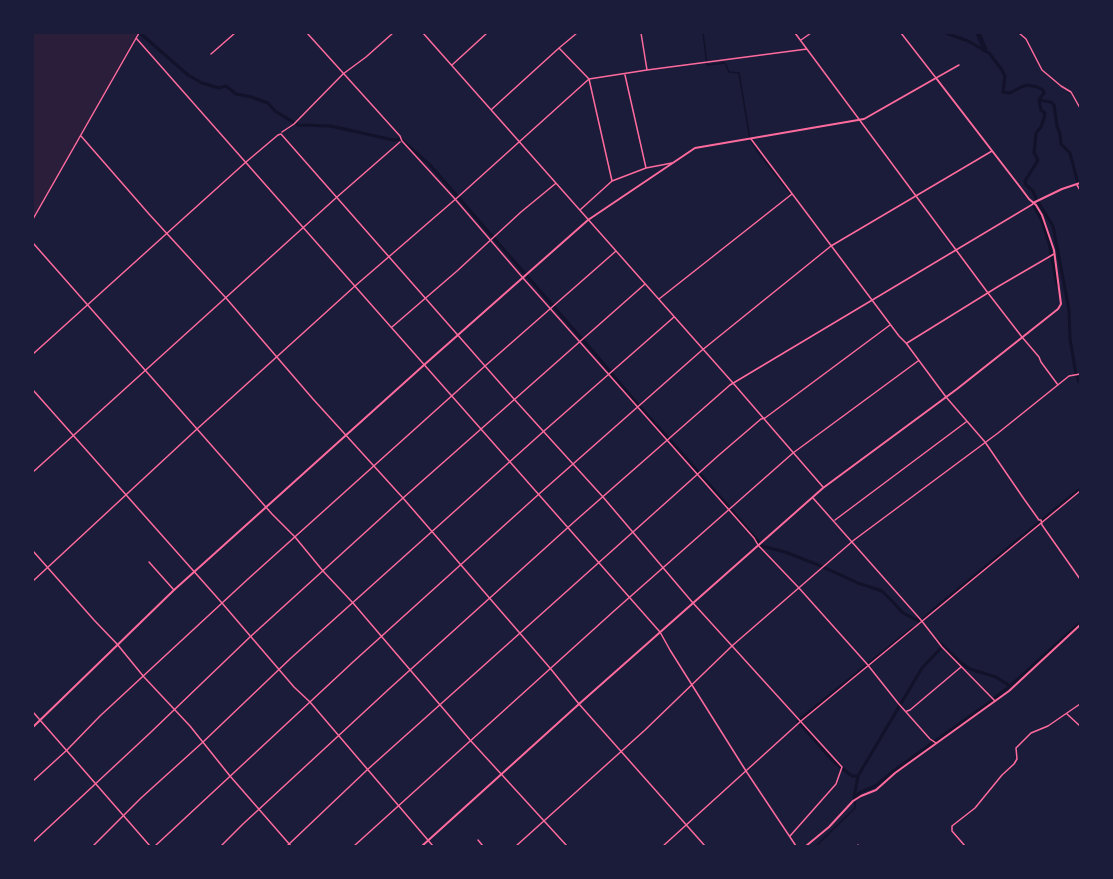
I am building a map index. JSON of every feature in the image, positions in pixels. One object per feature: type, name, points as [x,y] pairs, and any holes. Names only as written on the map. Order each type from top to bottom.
[{"type":"street","points":[[33,219],[139,33]]},
{"type":"street","points":[[211,54],[235,33]]},
{"type":"street","points":[[307,33],[758,545],[868,666],[898,703],[930,739],[937,743]]},
{"type":"street","points":[[33,354],[246,162],[296,123],[343,75],[393,33]]},
{"type":"street","points":[[423,33],[734,383],[823,488]]},
{"type":"street","points":[[452,65],[487,33]]},
{"type":"street","points":[[491,110],[577,33]]},
{"type":"street","points":[[641,33],[647,70]]},
{"type":"street","points":[[795,33],[805,50],[1058,385]]},
{"type":"street","points":[[800,40],[811,33]]},
{"type":"street","points":[[422,846],[812,497],[946,397],[1058,309],[1061,304],[1053,255],[1042,215],[900,33]]},
{"type":"street","points":[[1019,33],[1026,39],[1042,70],[1071,92],[1080,108]]},
{"type":"street","points":[[136,38],[660,632],[746,771],[796,846]]},
{"type":"street","points":[[560,48],[589,79],[612,181]]},
{"type":"street","points":[[33,581],[355,286],[589,79],[805,50]]},
{"type":"street","points":[[33,726],[174,590],[588,220],[695,148],[864,120],[959,65]]},
{"type":"street","points":[[625,74],[646,168]]},
{"type":"street","points":[[281,134],[603,497],[693,603],[842,767],[836,784],[790,836]]},
{"type":"street","points":[[81,136],[403,498],[579,704],[705,846]]},
{"type":"street","points":[[750,139],[890,325],[946,397],[985,442],[1080,579]]},
{"type":"street","points":[[33,472],[145,369],[402,141]]},
{"type":"street","points":[[155,846],[539,494],[703,350],[831,246],[992,151]]},
{"type":"street","points":[[580,210],[612,181],[646,168],[673,163]]},
{"type":"street","points":[[391,328],[556,183]]},
{"type":"street","points":[[220,846],[568,527],[722,392],[1033,203],[1078,184],[1080,190]]},
{"type":"street","points":[[659,300],[792,194]]},
{"type":"street","points":[[33,243],[272,514],[295,537],[470,740],[567,846]]},
{"type":"street","points":[[33,781],[222,603],[616,251]]},
{"type":"street","points":[[906,343],[1053,255]]},
{"type":"street","points":[[33,844],[322,571],[645,284]]},
{"type":"street","points":[[93,846],[123,815],[353,603],[674,316]]},
{"type":"street","points":[[33,551],[190,726],[289,845],[367,770],[736,441],[763,418],[890,325]]},
{"type":"street","points":[[354,846],[629,597],[793,453],[918,361]]},
{"type":"street","points":[[516,846],[621,752],[733,645],[852,541],[1069,376],[1079,374]]},
{"type":"street","points":[[33,390],[294,687],[310,702],[433,846]]},
{"type":"street","points":[[834,521],[967,421]]},
{"type":"street","points":[[663,846],[800,721],[1080,491]]},
{"type":"street","points":[[812,497],[948,653],[995,701]]},
{"type":"street","points":[[149,562],[174,590]]},
{"type":"street","points":[[806,846],[829,827],[853,801],[876,790],[1009,691],[1080,625]]},
{"type":"street","points":[[906,712],[961,667]]},
{"type":"street","points":[[965,846],[952,831],[952,826],[975,808],[1014,764],[1017,759],[1016,748],[1031,733],[1048,726],[1080,704]]},
{"type":"street","points":[[33,712],[150,846]]},
{"type":"street","points":[[1067,714],[1080,726]]},
{"type":"street","points":[[478,840],[483,846]]},
{"type":"shaded area","points":[[33,33],[137,33],[33,218]]},
{"type":"waterway","points":[[140,33],[188,75],[202,83],[219,88],[226,86],[236,94],[252,97]]},
{"type":"waterway","points":[[703,33],[707,65],[725,63],[729,72],[739,73],[750,139],[791,194]]},
{"type":"waterway","points":[[946,33],[968,41],[989,53],[1005,76],[1003,92],[1010,93],[1028,85],[1043,90],[1044,93],[1039,100],[1041,110],[1045,113],[1041,127],[1036,133],[1034,153],[1038,160],[1025,181],[1036,199]]},
{"type":"waterway","points":[[978,33],[985,50]]},
{"type":"waterway","points":[[254,98],[268,103],[275,111],[298,125],[331,126],[393,140],[401,139],[430,165],[610,371]]},
{"type":"waterway","points":[[1039,100],[1051,102],[1054,105],[1061,144],[1070,153],[1080,188]]},
{"type":"waterway","points":[[1038,202],[1053,226],[1069,310],[1070,339],[1080,384]]},
{"type":"waterway","points":[[1033,204],[1042,221],[1049,243],[1057,285]]},
{"type":"waterway","points":[[612,374],[638,405]]},
{"type":"waterway","points":[[640,407],[668,438]]},
{"type":"waterway","points":[[671,441],[728,506]]},
{"type":"waterway","points":[[920,623],[1080,489]]},
{"type":"waterway","points":[[731,510],[762,546],[821,566]]},
{"type":"waterway","points":[[823,567],[882,591],[903,613],[921,622]]},
{"type":"waterway","points":[[1010,686],[1080,623]]},
{"type":"waterway","points":[[854,798],[858,776],[852,776],[833,761],[798,721],[913,628]]},
{"type":"waterway","points":[[855,797],[877,785],[1010,686],[996,677],[970,669],[937,640]]},
{"type":"waterway","points":[[858,776],[922,668],[943,646]]},
{"type":"waterway","points":[[816,846],[855,808],[855,802]]}]
